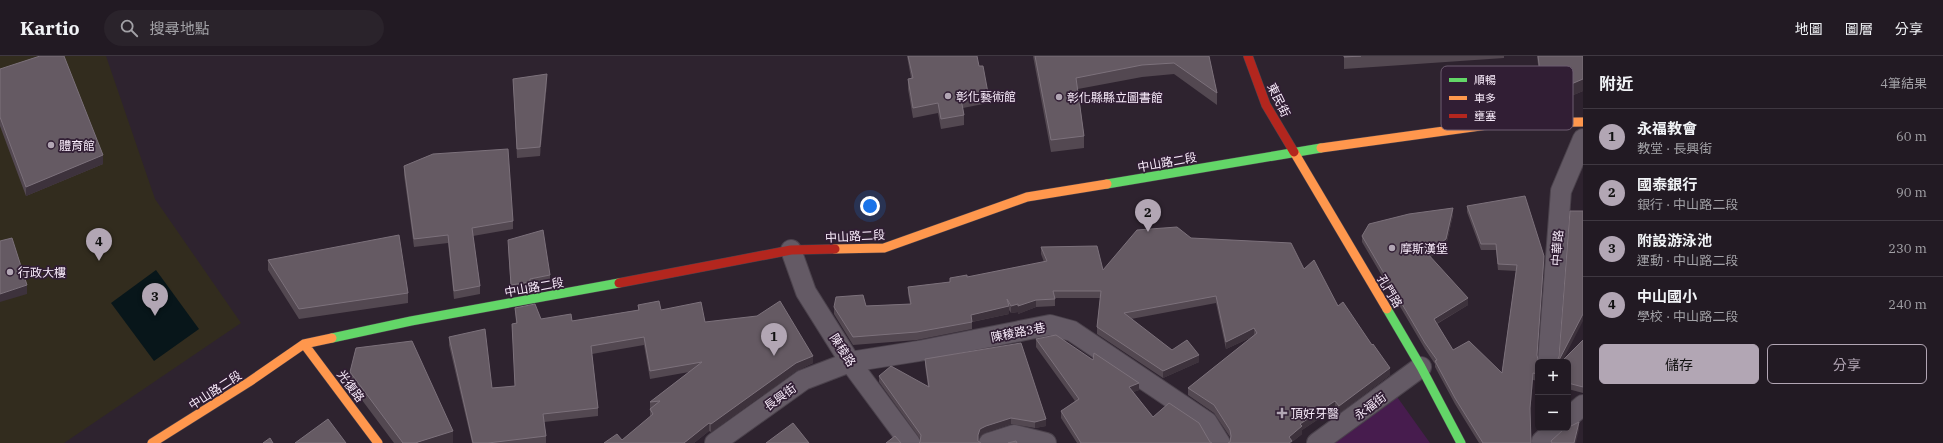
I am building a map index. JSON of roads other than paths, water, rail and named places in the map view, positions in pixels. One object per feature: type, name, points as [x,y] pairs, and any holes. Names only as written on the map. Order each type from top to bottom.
[{"type":"main road","name":"東民街","points":[[1248,56],[1266,104],[1294,152]]},
{"type":"main road","name":"中山路二段","points":[[1573,122],[1583,122]]},
{"type":"main road","name":"中山路二段","points":[[152,443],[249,382],[304,344],[411,321],[550,297],[791,250],[884,248],[1027,197],[1294,152],[1452,130]]},
{"type":"main road","name":"孔門路","points":[[1294,152],[1421,367],[1461,443]]},
{"type":"main road","name":"光復路","points":[[304,344],[378,443]]},
{"type":"street","name":"中華路","points":[[1548,359],[1561,191],[1583,139]]},
{"type":"street","name":"陳稜路","points":[[791,250],[806,292],[850,362],[910,443]]},
{"type":"street","name":"陳稜路3巷","points":[[850,362],[919,351],[1050,325],[1072,331],[1206,422],[1220,443]]},
{"type":"street","name":"長興街","points":[[715,443],[803,380],[850,362]]},
{"type":"street","name":"永福街","points":[[1317,443],[1421,367]]},
{"type":"street","points":[[1571,415],[1583,405]]},
{"type":"street","points":[[1542,437],[1552,431]]},
{"type":"street","points":[[989,443],[1014,435],[1046,443]]},
{"type":"place","name":"彰化藝術館","points":[[948,96]]},
{"type":"place","name":"彰化縣縣立圖書館","points":[[1059,97]]},
{"type":"place","name":"體育館","points":[[51,145]]},
{"type":"place","name":"國泰銀行","points":[[1148,232]]},
{"type":"place","name":"摩斯漢堡","points":[[1392,248]]},
{"type":"place","name":"中山國小","points":[[99,261]]},
{"type":"place","name":"行政大樓","points":[[10,272]]},
{"type":"place","name":"附設游泳池","points":[[155,316]]},
{"type":"place","name":"永福教會","points":[[774,356]]},
{"type":"place","name":"頂好牙醫","points":[[1282,413]]}]
